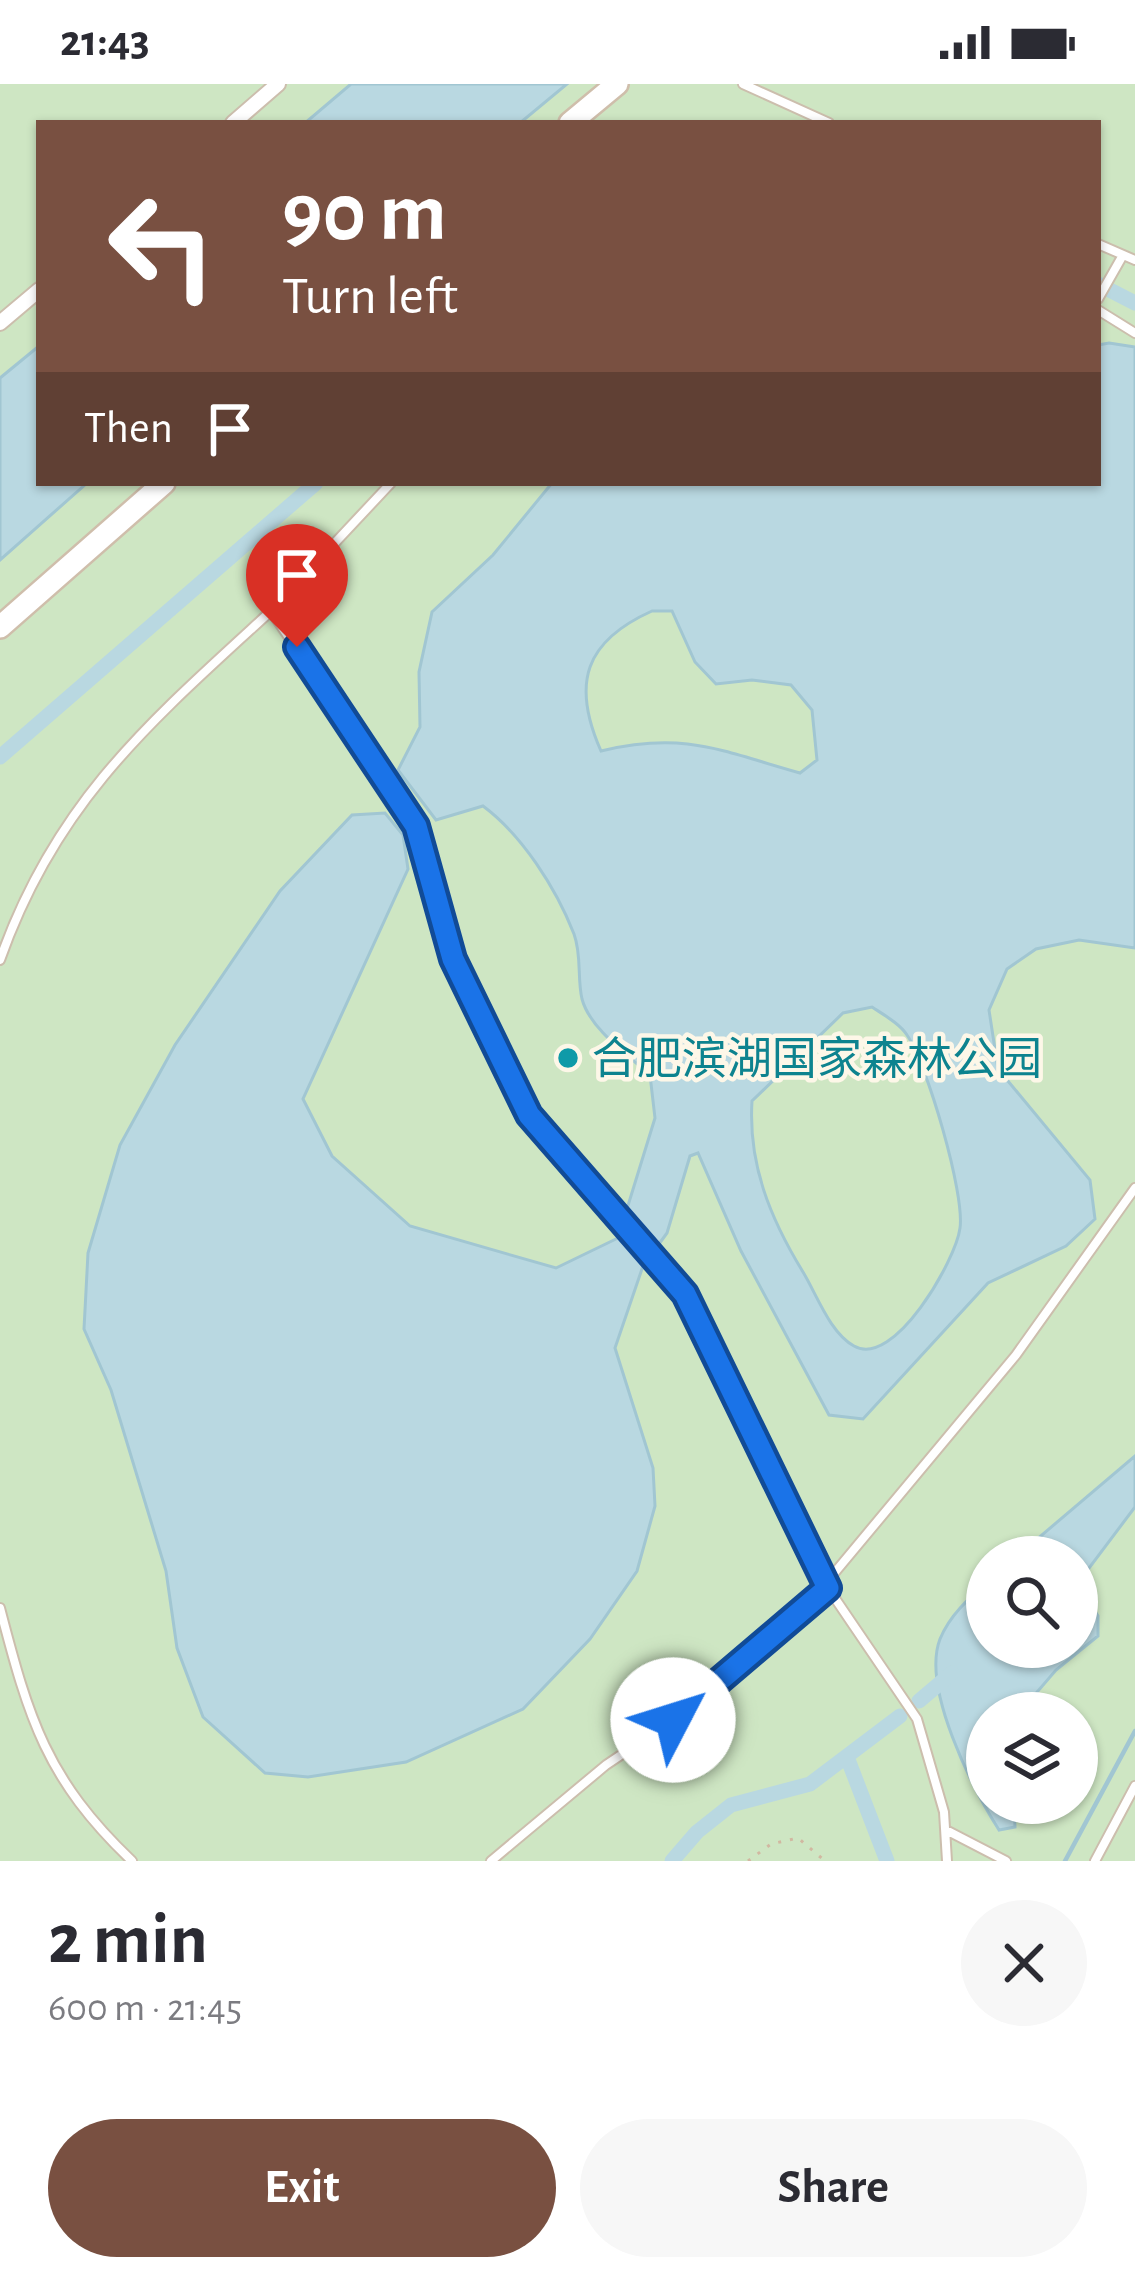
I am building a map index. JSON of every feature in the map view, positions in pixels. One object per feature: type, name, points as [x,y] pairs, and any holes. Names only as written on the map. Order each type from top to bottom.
[{"type":"street","points":[[236,120],[278,84]]},
{"type":"street","points":[[574,120],[616,84]]},
{"type":"street","points":[[0,323],[36,293]]},
{"type":"street","points":[[0,627],[161,486]]},
{"type":"lane","points":[[743,84],[822,120]]},
{"type":"lane","points":[[1101,246],[1135,260]]},
{"type":"lane","points":[[1101,294],[1122,258]]},
{"type":"lane","points":[[1101,312],[1135,333]]},
{"type":"lane","points":[[0,960],[21,901],[51,844],[128,742],[271,611],[389,486]]},
{"type":"lane","points":[[271,611],[408,810],[425,848],[436,913],[453,959],[529,1115],[685,1294],[827,1585],[916,1719],[929,1746],[946,1830],[946,1861]]},
{"type":"lane","points":[[491,1861],[606,1765],[673,1720],[827,1585],[1016,1355],[1135,1188]]},
{"type":"lane","points":[[0,1608],[25,1702],[49,1760],[99,1829],[132,1861]]},
{"type":"lane","points":[[1095,1861],[1135,1786]]},
{"type":"lane","points":[[946,1830],[1006,1861]]},
{"type":"path","points":[[748,1861],[771,1844],[798,1838],[825,1861]]},
{"type":"green space","points":[[0,84],[351,84],[309,120],[36,120],[36,348],[0,378]]},
{"type":"green space","name":"合肥滨湖国家森林公园","points":[[567,84],[1135,84],[1135,1861],[0,1861],[0,560],[84,486],[1101,486],[1101,120],[524,120]]},
{"type":"water","points":[[351,84],[567,84],[524,120],[309,120]]},
{"type":"water","points":[[1101,344],[1135,347],[1135,948],[1079,940],[1036,949],[1007,969],[989,1010],[998,1069],[1090,1180],[1095,1219],[1066,1246],[988,1283],[863,1419],[829,1415],[741,1251],[698,1153],[690,1156],[667,1233],[643,1266],[615,1348],[653,1468],[655,1506],[637,1571],[590,1639],[523,1709],[406,1762],[308,1777],[265,1773],[203,1717],[177,1648],[166,1571],[111,1390],[84,1329],[88,1253],[120,1145],[175,1045],[280,891],[352,815],[385,813],[403,835],[408,869],[303,1099],[332,1156],[410,1226],[556,1268],[618,1238],[655,1118],[650,1075],[611,1041],[586,1010],[574,934],[548,881],[524,847],[483,806],[436,820],[398,770],[420,727],[419,672],[432,612],[493,555],[550,486],[1101,486]],"holes":[[[652,611],[672,611],[695,662],[716,684],[752,680],[791,685],[812,710],[817,760],[800,773],[680,743],[601,751],[587,705],[590,667],[612,636],[629,623]],[[872,1007],[891,1020],[915,1050],[943,1130],[960,1228],[947,1263],[920,1308],[887,1342],[870,1349],[854,1346],[838,1332],[771,1211],[754,1147],[752,1101],[843,1013]]]},
{"type":"water","points":[[36,348],[36,486],[84,486],[0,560],[0,378]]},
{"type":"water","points":[[1135,1456],[1135,1507],[1098,1556],[1098,1536],[1041,1536]]},
{"type":"water","points":[[966,1601],[966,1668],[1058,1668],[1037,1692],[966,1692],[966,1768],[943,1710],[936,1660],[940,1639]]},
{"type":"waterway","points":[[1101,286],[1135,303]]},
{"type":"waterway","points":[[0,757],[313,486]]},
{"type":"waterway","points":[[919,1701],[952,1673]]},
{"type":"waterway","points":[[672,1861],[697,1832],[731,1805],[810,1784],[900,1716]]},
{"type":"waterway","points":[[1065,1861],[1135,1731]]},
{"type":"waterway","points":[[847,1757],[887,1861]]},
{"type":"place","name":"合肥滨湖国家森林公园","points":[[568,1058]]},
{"type":"route","points":[[297,647],[400,795],[416,826],[425,848],[436,913],[453,959],[529,1115],[685,1294],[828,1588],[673,1720]]}]
